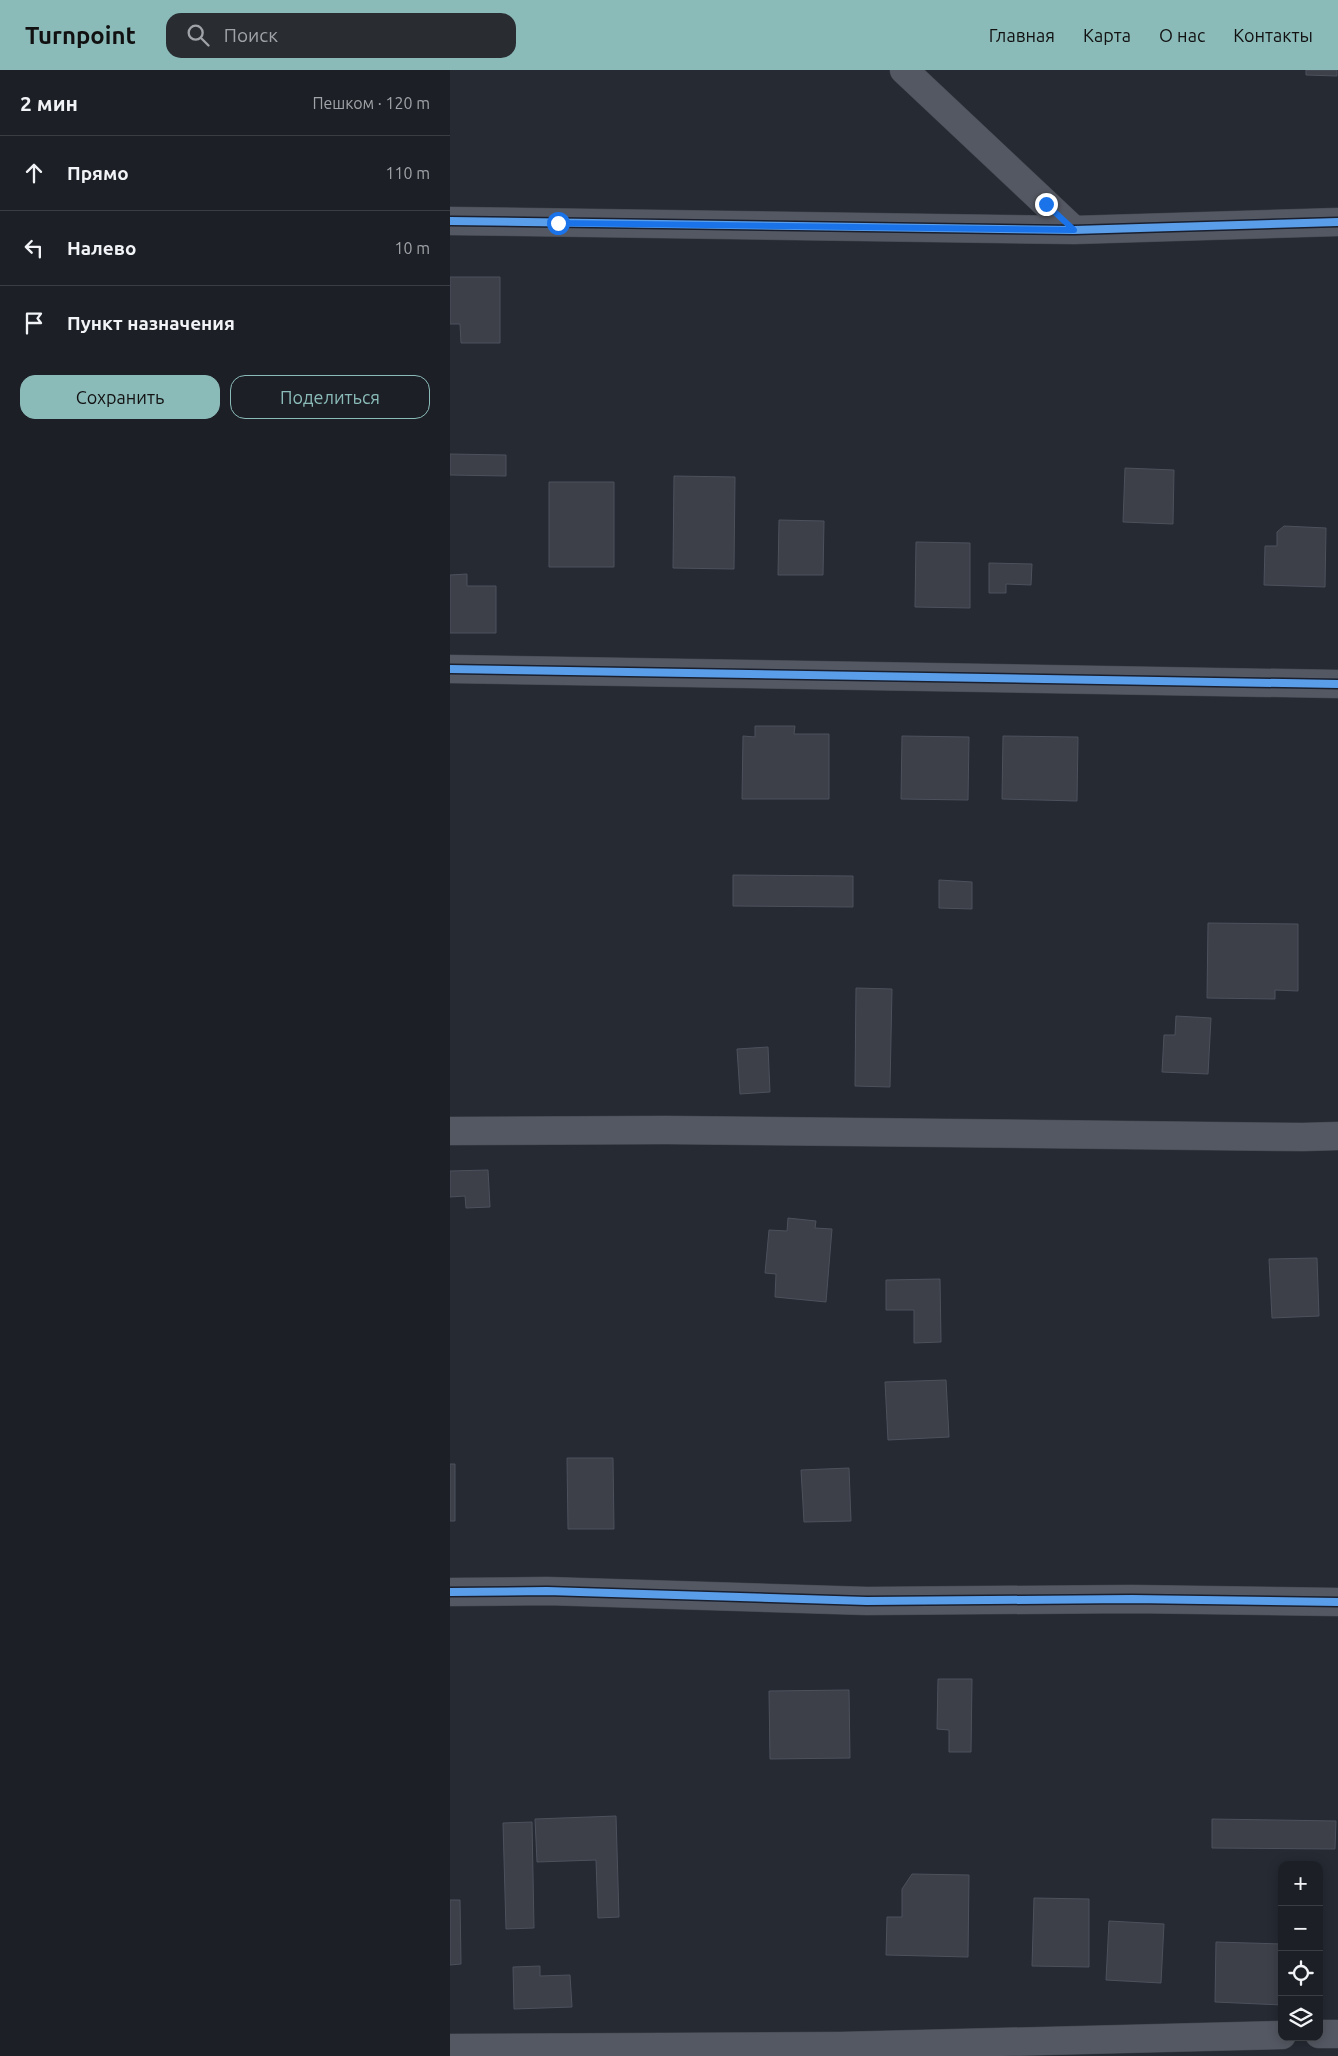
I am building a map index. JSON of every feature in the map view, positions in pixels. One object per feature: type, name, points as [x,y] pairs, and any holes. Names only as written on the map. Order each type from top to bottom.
[{"type":"street","points":[[904,70],[1074,230]]},
{"type":"street","points":[[450,220],[1074,230],[1338,222]]},
{"type":"street","points":[[450,669],[1338,684]]},
{"type":"street","points":[[450,1131],[666,1130],[1303,1138],[1338,1136]]},
{"type":"street","points":[[450,1592],[547,1591],[867,1601],[1132,1599],[1338,1602]]},
{"type":"street","points":[[1323,2034],[1338,2034]]},
{"type":"street","points":[[450,2048],[842,2046],[1278,2035]]},
{"type":"building","points":[[1306,70],[1337,70],[1337,76],[1306,75]]},
{"type":"building","points":[[450,277],[500,277],[500,343],[461,343],[460,324],[450,324]]},
{"type":"building","points":[[450,454],[506,455],[506,476],[450,475]]},
{"type":"building","points":[[1125,468],[1174,470],[1173,524],[1123,522]]},
{"type":"building","points":[[674,476],[735,477],[734,569],[673,568]]},
{"type":"building","points":[[549,482],[614,482],[614,567],[549,567]]},
{"type":"building","points":[[779,520],[824,521],[823,575],[778,575]]},
{"type":"building","points":[[1284,526],[1326,528],[1325,587],[1264,585],[1265,546],[1277,546],[1277,532]]},
{"type":"building","points":[[916,542],[970,543],[970,608],[915,607]]},
{"type":"building","points":[[989,563],[1032,564],[1031,585],[1006,584],[1006,593],[989,593]]},
{"type":"building","points":[[467,574],[467,586],[496,586],[496,633],[450,633],[450,575]]},
{"type":"building","points":[[755,726],[795,726],[794,734],[829,734],[829,799],[742,799],[743,736],[755,737]]},
{"type":"building","points":[[902,736],[969,737],[968,800],[901,799]]},
{"type":"building","points":[[1003,736],[1078,737],[1077,801],[1002,799]]},
{"type":"building","points":[[733,875],[853,876],[853,907],[733,906]]},
{"type":"building","points":[[939,880],[972,882],[972,909],[939,908]]},
{"type":"building","points":[[1208,923],[1298,924],[1298,991],[1275,990],[1275,999],[1207,998]]},
{"type":"building","points":[[856,988],[892,989],[890,1087],[855,1086]]},
{"type":"building","points":[[1176,1016],[1211,1018],[1208,1074],[1162,1072],[1164,1035],[1175,1035]]},
{"type":"building","points":[[768,1047],[770,1092],[740,1094],[737,1049]]},
{"type":"building","points":[[488,1170],[490,1207],[466,1208],[465,1196],[450,1197],[450,1171]]},
{"type":"building","points":[[788,1218],[816,1221],[815,1228],[832,1229],[826,1302],[775,1297],[776,1274],[765,1273],[769,1230],[787,1231]]},
{"type":"building","points":[[1317,1258],[1319,1316],[1272,1318],[1269,1259]]},
{"type":"building","points":[[940,1279],[941,1342],[914,1343],[914,1310],[886,1310],[886,1280]]},
{"type":"building","points":[[946,1380],[949,1437],[888,1440],[885,1382]]},
{"type":"building","points":[[567,1458],[613,1458],[614,1529],[568,1529]]},
{"type":"building","points":[[450,1464],[455,1464],[455,1521],[450,1521]]},
{"type":"building","points":[[849,1468],[851,1521],[804,1522],[801,1470]]},
{"type":"building","points":[[938,1679],[972,1679],[971,1752],[949,1752],[949,1730],[937,1729]]},
{"type":"building","points":[[849,1690],[850,1758],[770,1759],[769,1691]]},
{"type":"building","points":[[616,1816],[619,1917],[598,1918],[596,1860],[537,1862],[535,1819]]},
{"type":"building","points":[[1212,1819],[1336,1821],[1335,1849],[1212,1848]]},
{"type":"building","points":[[532,1822],[534,1928],[506,1929],[503,1823]]},
{"type":"building","points":[[912,1874],[969,1875],[968,1957],[886,1955],[887,1917],[902,1917],[902,1889]]},
{"type":"building","points":[[1034,1898],[1089,1899],[1089,1967],[1032,1966]]},
{"type":"building","points":[[450,1900],[460,1900],[461,1964],[450,1965]]},
{"type":"building","points":[[1109,1921],[1164,1924],[1161,1983],[1106,1980]]},
{"type":"building","points":[[1216,1942],[1278,1944],[1278,2005],[1215,2002]]},
{"type":"building","points":[[540,1966],[540,1976],[570,1975],[572,2007],[514,2009],[513,1967]]},
{"type":"cycle path","points":[[450,221],[1074,230],[1338,222]]},
{"type":"cycle path","points":[[450,669],[1338,684]]},
{"type":"cycle path","points":[[450,1592],[547,1591],[867,1601],[1132,1599],[1338,1602]]},
{"type":"route","points":[[558,223],[1074,230],[1046,204]]}]
